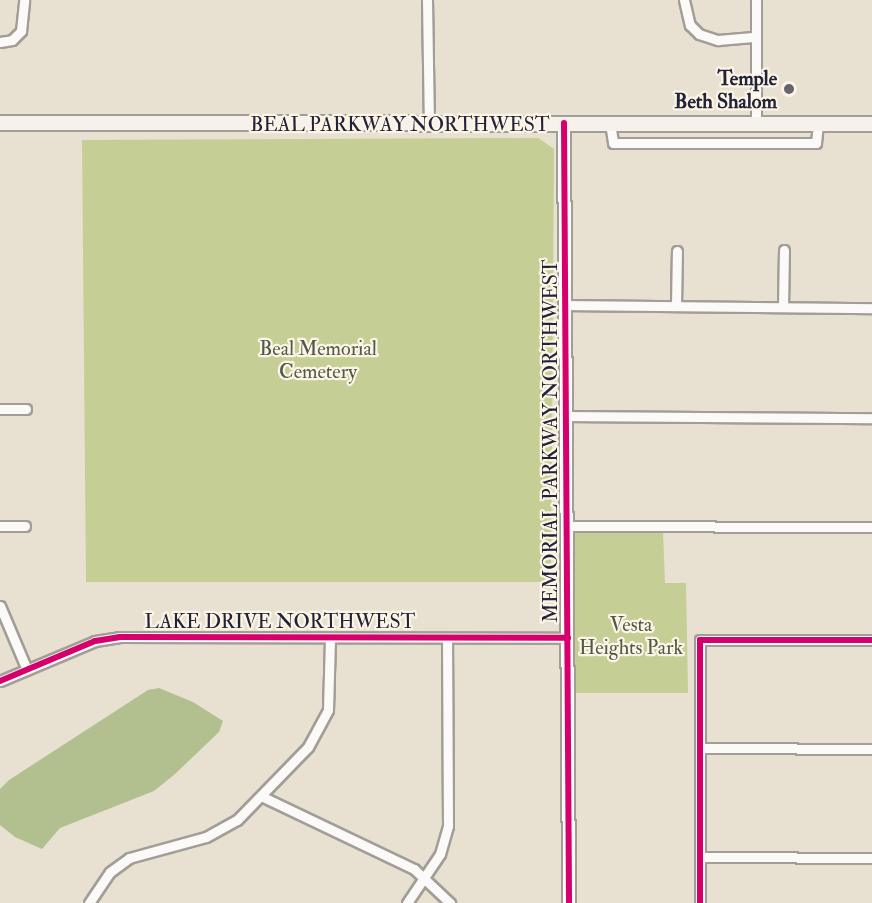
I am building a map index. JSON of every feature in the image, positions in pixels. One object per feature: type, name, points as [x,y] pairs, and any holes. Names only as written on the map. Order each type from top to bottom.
[{"type":"main road","name":"BEAL PARKWAY NORTHWEST","points":[[0,123],[872,123]]},
{"type":"street","points":[[0,42],[12,40],[21,31],[24,0]]},
{"type":"street","points":[[427,0],[429,124]]},
{"type":"street","points":[[684,0],[693,30]]},
{"type":"street","points":[[756,0],[756,124]]},
{"type":"street","points":[[693,30],[718,40],[756,37]]},
{"type":"street","points":[[685,38],[693,30]]},
{"type":"street","name":"MEMORIAL PARKWAY NORTHWEST","points":[[564,123],[569,903]]},
{"type":"street","points":[[609,123],[613,143],[816,143],[819,124]]},
{"type":"street","points":[[676,306],[677,250]]},
{"type":"street","points":[[783,307],[784,250]]},
{"type":"street","points":[[565,305],[872,308]]},
{"type":"street","points":[[0,409],[26,409]]},
{"type":"street","points":[[566,416],[872,418]]},
{"type":"street","points":[[0,526],[25,526]]},
{"type":"street","points":[[567,526],[872,528]]},
{"type":"street","points":[[0,606],[27,670]]},
{"type":"street","name":"LAKE DRIVE NORTHWEST","points":[[0,681],[95,641],[119,637],[567,638]]},
{"type":"street","points":[[89,903],[100,882],[117,866],[144,853],[217,832],[261,796],[314,738],[326,715],[331,687],[330,638]]},
{"type":"street","points":[[407,903],[440,854],[448,826],[447,638]]},
{"type":"street","points":[[700,903],[700,639],[872,640]]},
{"type":"street","points":[[700,748],[872,749]]},
{"type":"street","points":[[261,796],[414,869],[450,903]]},
{"type":"street","points":[[700,857],[872,858]]},
{"type":"green space","name":"Beal Memorial Cemetery","points":[[538,138],[554,149],[551,582],[86,582],[82,140]]},
{"type":"green space","name":"Vesta Heights Park","points":[[572,532],[663,532],[665,583],[686,583],[688,693],[575,693]]},
{"type":"green space","points":[[159,688],[193,702],[223,721],[219,732],[175,774],[154,791],[60,828],[42,849],[15,837],[0,825],[0,789],[9,780],[148,690]]},
{"type":"cycle path","points":[[564,123],[569,903]]},
{"type":"cycle path","points":[[0,681],[95,641],[119,637],[568,638]]},
{"type":"cycle path","points":[[700,903],[700,640],[872,640]]},
{"type":"place","name":"Temple Beth Shalom","points":[[789,89]]}]
